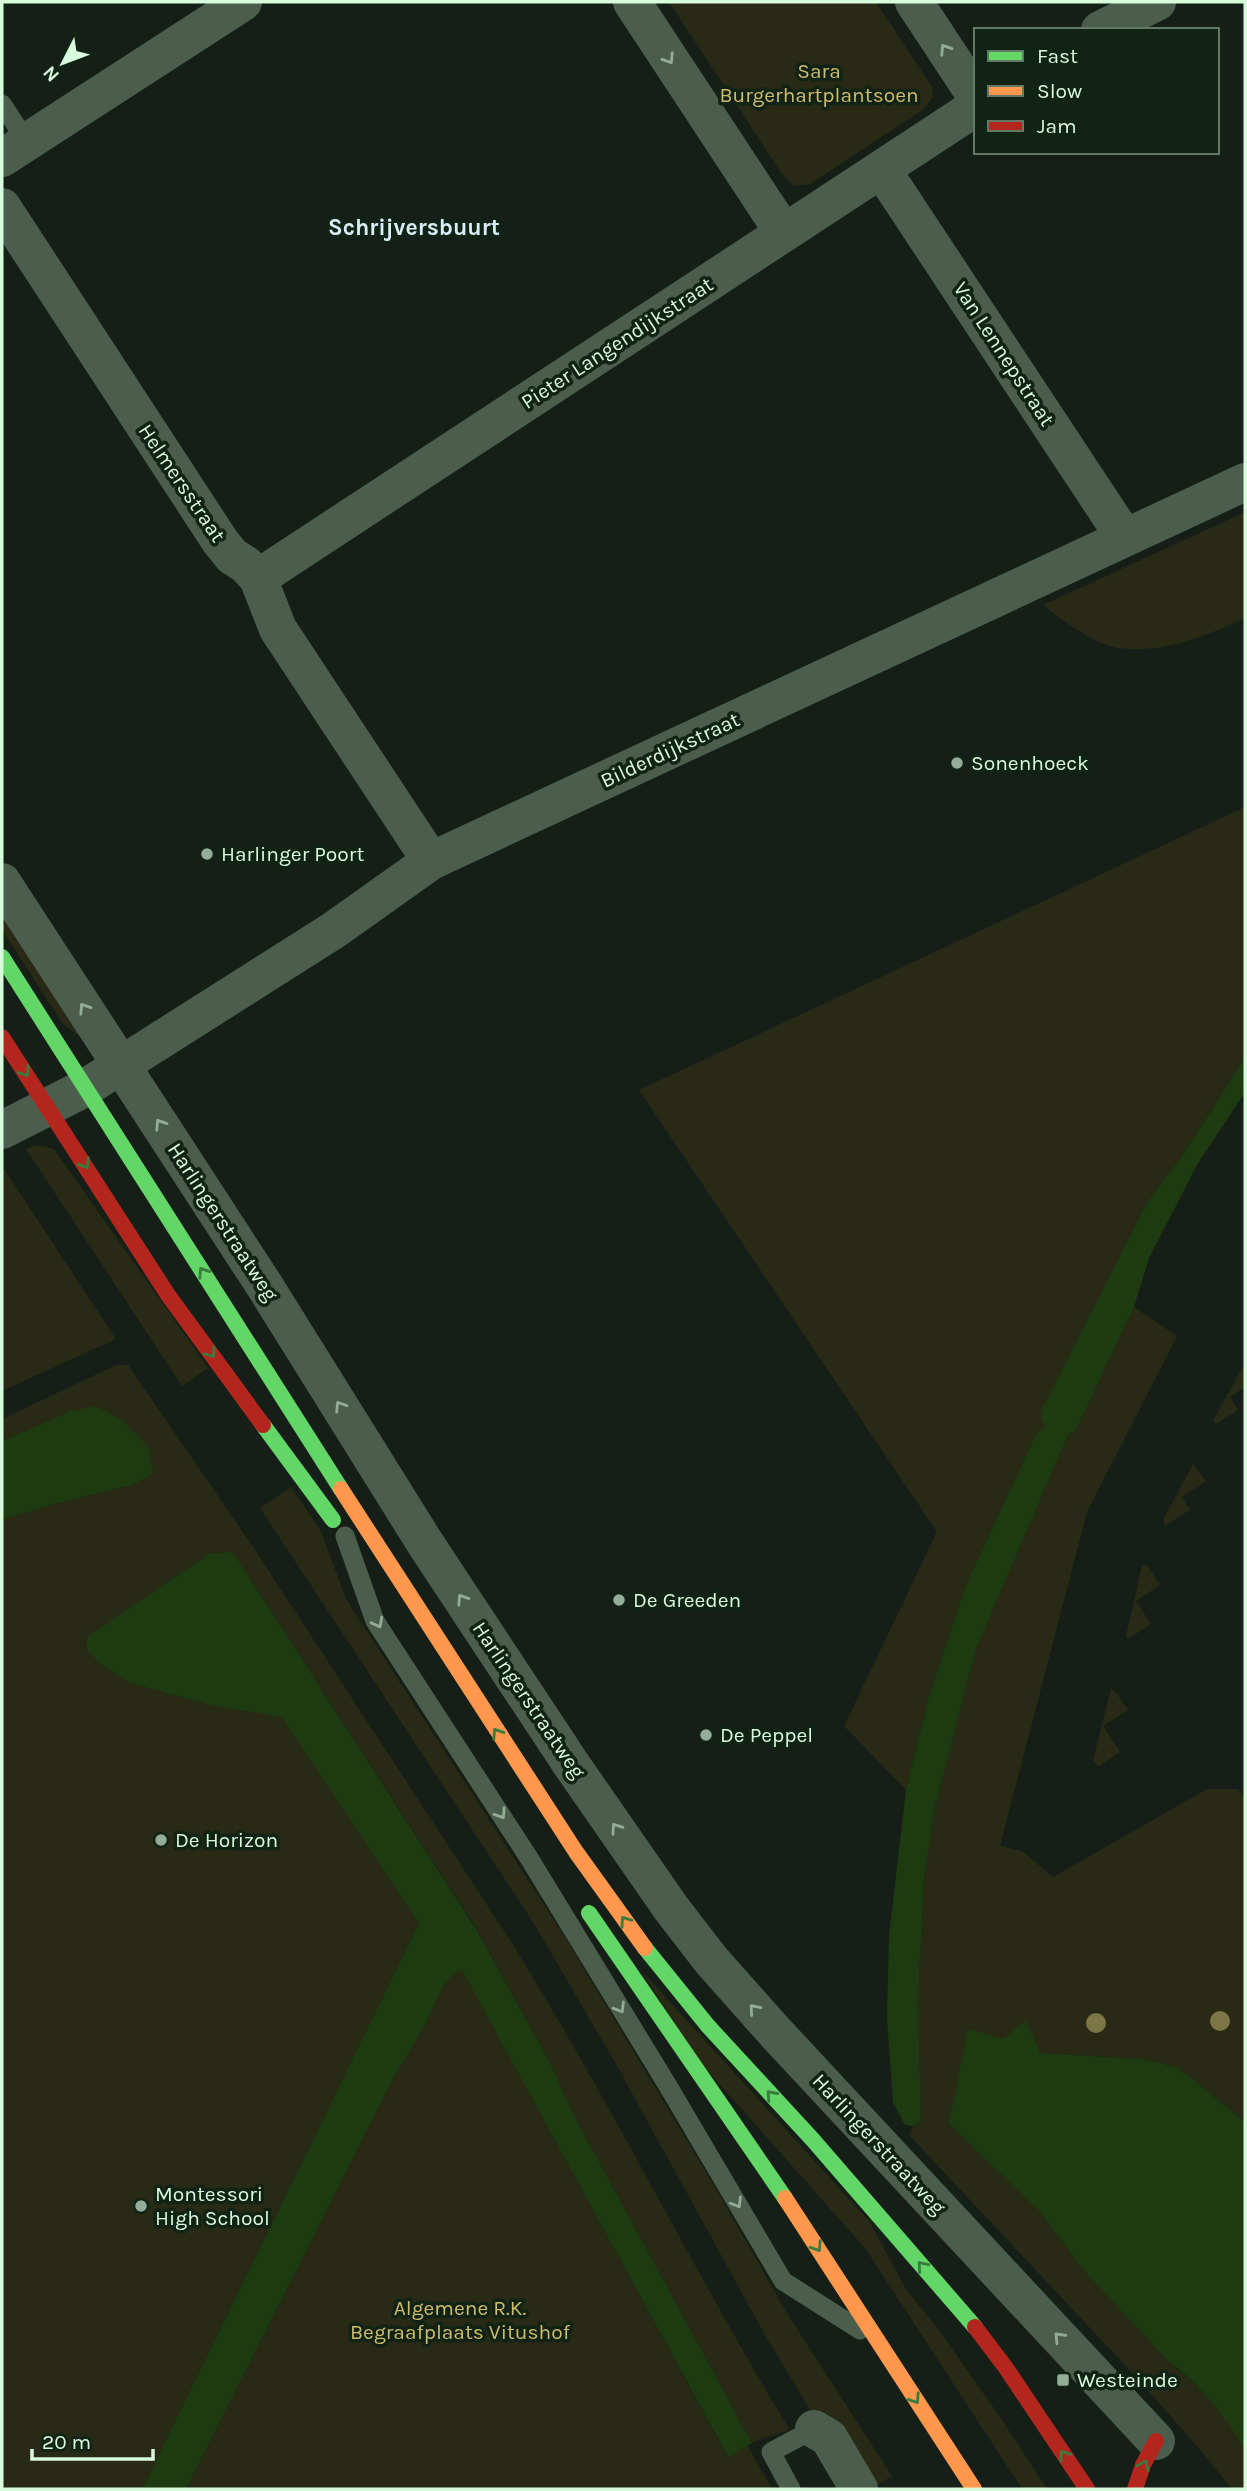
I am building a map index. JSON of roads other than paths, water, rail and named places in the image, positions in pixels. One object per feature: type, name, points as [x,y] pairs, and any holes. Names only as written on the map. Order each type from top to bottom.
[{"type":"main road","name":"Harlingerstraatweg","points":[[2,957],[504,1745],[636,1937],[708,2026],[813,2140],[967,2317],[1006,2368],[1087,2489]]},
{"type":"main road","points":[[2,1037],[168,1295],[345,1536],[380,1589]]},
{"type":"main road","points":[[578,1896],[680,2049],[745,2138],[974,2489]]},
{"type":"main road","points":[[1135,2489],[1143,2465],[1156,2441]]},
{"type":"street","points":[[14,150],[243,2]]},
{"type":"street","points":[[632,2],[783,233]]},
{"type":"street","points":[[914,2],[974,93]]},
{"type":"street","points":[[1104,28],[1157,2]]},
{"type":"street","name":"Pieter Langendijkstraat","points":[[258,578],[974,108]]},
{"type":"street","name":"Van Lennepstraat","points":[[882,170],[1125,538]]},
{"type":"street","name":"Helmersstraat","points":[[2,207],[220,541],[258,578],[278,629],[431,861]]},
{"type":"street","name":"Bilderdijkstraat","points":[[2,1130],[85,1088],[334,930],[431,861],[1245,482]]},
{"type":"street","name":"Harlingerstraatweg","points":[[2,882],[290,1326],[425,1543],[571,1764],[671,1908],[711,1960],[775,2032],[1156,2441]]},
{"type":"street","points":[[814,2429],[829,2438],[859,2489]]},
{"type":"lane","points":[[2,104],[14,150]]},
{"type":"lane","points":[[345,1536],[375,1620],[529,1858],[783,2281],[878,2342]]},
{"type":"lane","points":[[791,2489],[771,2452],[814,2429]]},
{"type":"place","name":"Sonenhoeck","points":[[957,763]]},
{"type":"place","name":"Harlinger Poort","points":[[207,854]]},
{"type":"place","name":"De Greeden","points":[[619,1600]]},
{"type":"place","name":"De Peppel","points":[[706,1735]]},
{"type":"place","name":"De Horizon","points":[[161,1840]]},
{"type":"place","name":"Montessori High School","points":[[141,2206]]},
{"type":"place","name":"Westeinde","points":[[1063,2380]]},
{"type":"district","name":"Schrijversbuurt","points":[[414,227]]},
{"type":"park label","name":"Sara Burgerhartplantsoen","points":[[819,83]]},
{"type":"park label","name":"Algemene R.K. Begraafplaats Vitushof","points":[[460,2320]]}]
